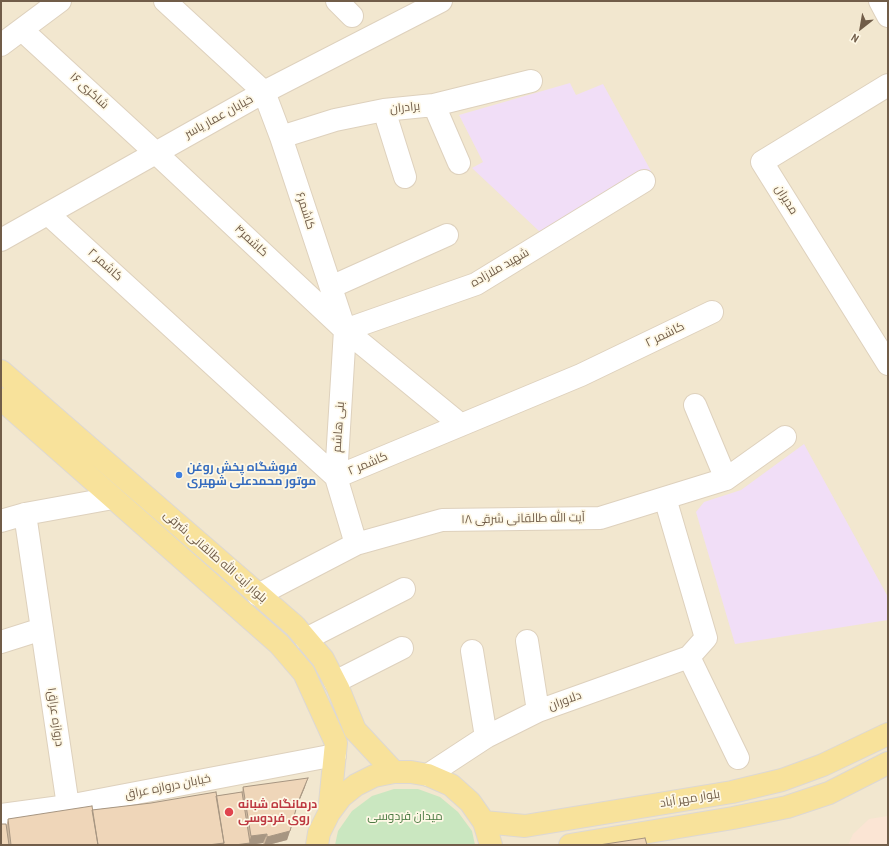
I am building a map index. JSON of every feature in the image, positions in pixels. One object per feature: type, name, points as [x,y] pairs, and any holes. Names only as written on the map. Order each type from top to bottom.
[{"type":"main road","name":"بلوار آیت الله طالقانی شرقی","points":[[1,371],[295,626],[323,659],[335,682],[355,730],[394,772]]},
{"type":"main road","name":"بلوار آیت الله طالقانی شرقی","points":[[1,399],[279,644],[304,673],[336,743],[329,813]]},
{"type":"main road","name":"بلوار مهر آباد","points":[[484,822],[525,826],[732,792],[782,780],[823,765],[888,734]]},
{"type":"main road","points":[[570,845],[732,818],[787,806],[829,793],[888,763]]},
{"type":"main road","points":[[317,845],[319,833],[329,813],[341,797],[356,785],[374,776],[394,772],[411,772],[428,775],[451,786],[470,802],[484,822],[491,845]]},
{"type":"street","points":[[1,45],[60,1]]},
{"type":"street","points":[[166,1],[264,92]]},
{"type":"street","name":"خیابان عمار یاسر","points":[[1,240],[264,92],[441,1]]},
{"type":"street","points":[[880,1],[888,16]]},
{"type":"street","name":"شاکری ۱۶","points":[[22,30],[156,152]]},
{"type":"street","name":"برادران","points":[[281,138],[335,120],[384,110],[434,105],[531,81]]},
{"type":"street","name":"مدیران","points":[[888,85],[762,162],[888,364]]},
{"type":"street","name":"کاشمر۶","points":[[264,92],[281,138],[345,330]]},
{"type":"street","points":[[434,105],[459,163]]},
{"type":"street","points":[[384,110],[405,177]]},
{"type":"street","name":"کاشمر۴","points":[[156,152],[345,330],[461,425]]},
{"type":"street","name":"شهید ملازاده","points":[[345,330],[476,284],[644,180]]},
{"type":"street","name":"کاشمر ۲","points":[[48,214],[336,477],[581,375],[712,312]]},
{"type":"street","points":[[330,287],[447,235]]},
{"type":"street","name":"بنی هاشم","points":[[345,330],[336,477],[356,544]]},
{"type":"street","points":[[696,405],[726,479]]},
{"type":"street","name":"آیت الله طالقانی شرقی ۱۸","points":[[258,595],[356,544],[442,520],[600,518],[726,479],[785,437]]},
{"type":"street","points":[[1,521],[25,514],[113,498]]},
{"type":"street","name":"دلاوران","points":[[428,775],[486,737],[538,711],[689,657],[706,638],[665,498]]},
{"type":"street","name":"دروازه عراق۱","points":[[25,514],[68,806]]},
{"type":"street","points":[[306,639],[404,590]]},
{"type":"street","points":[[1,642],[42,629]]},
{"type":"street","points":[[527,641],[538,711]]},
{"type":"street","points":[[335,682],[402,648]]},
{"type":"street","points":[[472,651],[486,737]]},
{"type":"street","points":[[689,657],[738,758]]},
{"type":"street","name":"خیابان دروازه عراق","points":[[1,815],[68,806],[335,755]]},
{"type":"shaded area","points":[[1,1],[888,1],[888,845],[1,845]]},
{"type":"shaded area","points":[[570,83],[576,95],[603,84],[651,171],[540,232],[472,168],[483,162],[459,115]]},
{"type":"shaded area","points":[[804,444],[888,597],[888,620],[735,644],[696,512],[704,502],[741,490]]},
{"type":"shaded area","points":[[888,816],[888,845],[848,845],[853,834],[869,819]]},
{"type":"green space","name":"میدان فردوسی","points":[[394,789],[418,789],[440,797],[458,812],[472,831],[475,845],[335,845],[338,831],[352,811],[372,796]]},
{"type":"building","points":[[308,778],[298,802],[290,831],[267,837],[267,834],[251,836],[243,787]]},
{"type":"building","points":[[216,792],[224,843],[208,845],[98,845],[92,810],[151,803]]},
{"type":"building","name":"درمانگاه شبانه روی فردوسی","points":[[242,792],[250,843],[223,845],[224,843],[216,796]]},
{"type":"building","points":[[92,806],[98,845],[11,845],[8,819]]},
{"type":"building","points":[[1,824],[6,824],[9,845],[1,845]]},
{"type":"building","points":[[645,838],[647,845],[599,845]]},
{"type":"place","name":"فروشگاه پخش روغن موتور محمدعلی شهیری","points":[[179,475]]},
{"type":"place","name":"درمانگاه شبانه روی فردوسی","points":[[229,812]]}]
